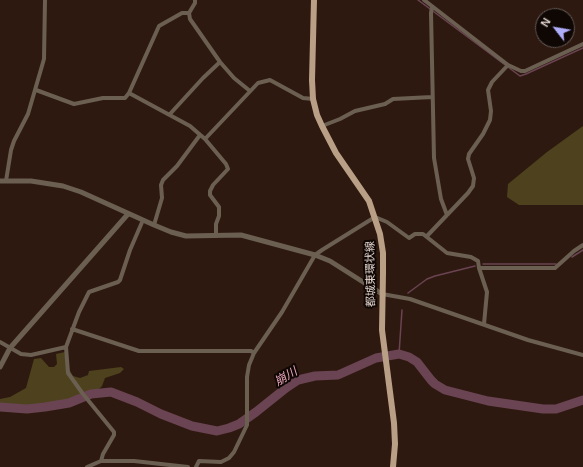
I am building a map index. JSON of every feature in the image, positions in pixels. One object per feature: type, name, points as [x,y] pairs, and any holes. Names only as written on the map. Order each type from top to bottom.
[{"type":"main road","name":"都城東環状線","points":[[314,0],[312,68],[313,99],[322,126],[336,153],[368,201],[380,234],[383,253],[382,330],[394,423],[395,444],[393,467]]},
{"type":"street","points":[[6,181],[11,150],[28,114],[44,59],[45,0]]},
{"type":"street","points":[[195,0],[195,3],[189,13],[190,19],[220,62],[234,78],[250,91]]},
{"type":"street","points":[[424,0],[508,66],[521,72],[583,44]]},
{"type":"street","points":[[432,7],[432,97],[436,172],[441,199],[447,215]]},
{"type":"street","points":[[36,90],[74,104],[103,98],[124,98],[129,93],[159,26],[182,13],[189,13]]},
{"type":"street","points":[[170,114],[220,62]]},
{"type":"street","points":[[427,236],[474,186],[474,178],[468,159],[469,154],[483,134],[490,120],[491,111],[488,90],[492,82],[508,66]]},
{"type":"street","points":[[205,139],[258,83],[270,80],[303,98],[313,99]]},
{"type":"street","points":[[129,93],[190,126],[205,139],[226,164],[228,169],[213,185],[210,191],[210,195],[219,207],[216,224],[216,236]]},
{"type":"street","points":[[322,126],[355,111],[385,104],[393,99],[432,97]]},
{"type":"street","points":[[154,225],[162,198],[160,185],[177,166],[200,135]]},
{"type":"street","points":[[0,181],[39,182],[63,186],[81,192],[171,232],[186,236],[216,236],[233,234],[248,236],[316,255],[382,294],[410,299],[528,340],[583,355]]},
{"type":"street","points":[[0,367],[10,348],[128,214]]},
{"type":"street","points":[[196,467],[198,461],[221,462],[229,458],[238,445],[247,425],[247,377],[249,365],[254,353],[282,312],[316,255],[375,217],[387,222],[409,238],[419,234],[427,236],[447,253],[471,257],[478,261],[487,292],[484,324]]},
{"type":"street","points":[[101,461],[103,454],[114,435],[114,432],[68,373],[66,347],[79,312],[89,292],[120,280],[130,250],[143,220]]},
{"type":"street","points":[[479,268],[555,268],[583,245]]},
{"type":"street","points":[[72,329],[139,351],[251,351],[254,353]]},
{"type":"street","points":[[0,342],[21,354],[31,355],[66,347]]},
{"type":"street","points":[[87,467],[101,461],[134,461],[188,467]]},
{"type":"shaded area","points":[[583,126],[583,205],[519,205],[507,197],[508,184],[547,152]]},
{"type":"shaded area","points":[[65,352],[68,367],[73,376],[80,378],[88,375],[89,371],[121,367],[124,369],[120,373],[105,378],[99,389],[68,402],[0,410],[0,399],[10,397],[26,388],[34,359],[41,358],[49,367],[54,367],[57,364],[56,354]]},
{"type":"waterway","points":[[418,0],[520,76],[583,48]]},
{"type":"waterway","points":[[572,257],[583,250]]},
{"type":"waterway","points":[[483,264],[556,264]]},
{"type":"waterway","points":[[408,293],[427,279],[475,266]]},
{"type":"waterway","points":[[399,354],[402,310]]},
{"type":"waterway","name":"崩川","points":[[0,407],[27,409],[45,407],[69,403],[91,394],[111,392],[192,426],[217,431],[239,424],[298,380],[315,376],[338,375],[376,358],[399,354],[409,357],[417,362],[431,380],[445,390],[488,401],[543,409],[556,409],[583,400]]}]
